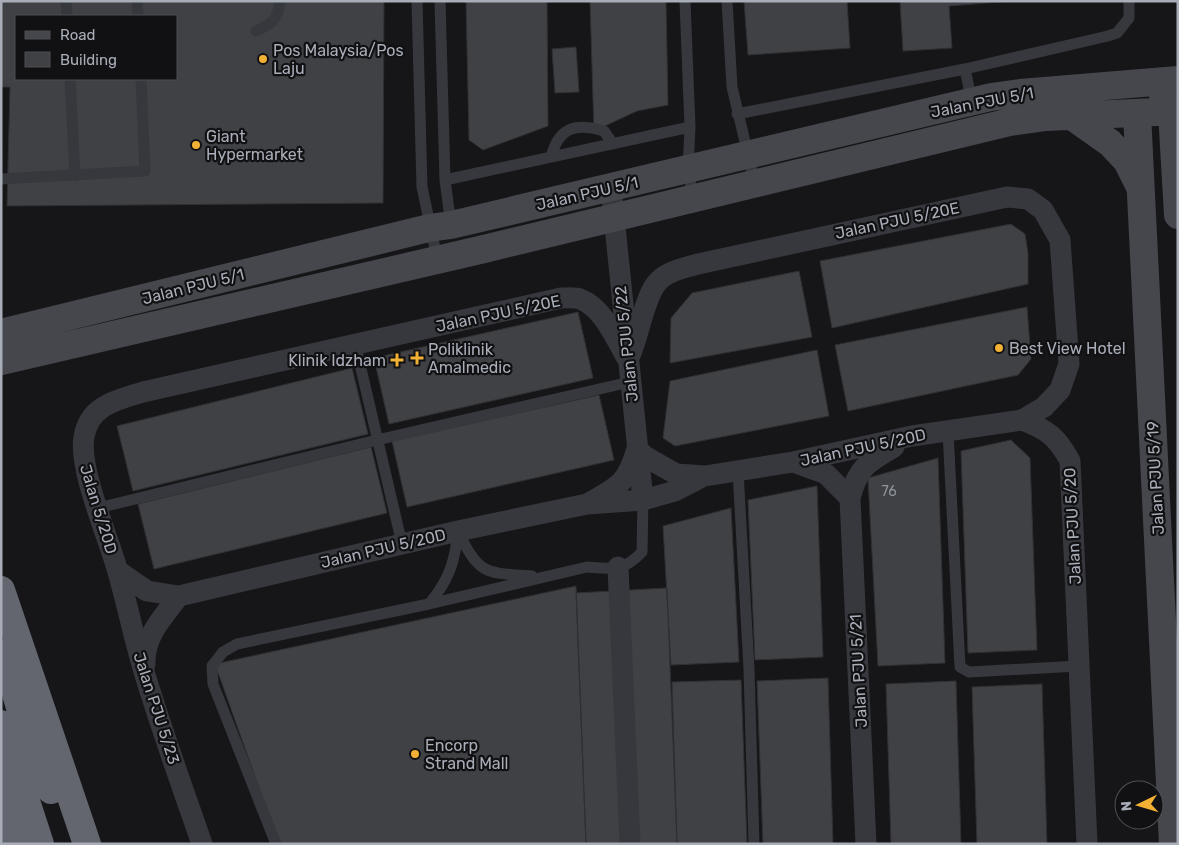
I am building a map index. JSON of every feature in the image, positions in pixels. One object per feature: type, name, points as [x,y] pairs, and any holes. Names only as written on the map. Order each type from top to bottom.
[{"type":"highway","points":[[1,590],[87,844]]},
{"type":"highway","points":[[1,642],[26,728],[74,844]]},
{"type":"highway","points":[[1,724],[40,844]]},
{"type":"highway","points":[[1,786],[17,844]]},
{"type":"street","name":"Jalan PJU 5/1","points":[[1,333],[440,226],[972,102],[1020,93],[1166,81]]},
{"type":"street","points":[[1166,81],[1175,111],[1178,215]]},
{"type":"street","points":[[1137,113],[1166,81]]},
{"type":"street","name":"Jalan PJU 5/1","points":[[1,362],[693,199],[1010,122],[1072,116],[1175,111]]},
{"type":"street","name":"Jalan PJU 5/19","points":[[1137,113],[1172,844]]},
{"type":"street","points":[[1072,116],[1110,143],[1127,161],[1141,189]]},
{"type":"street","name":"Jalan PJU 5/22","points":[[611,187],[643,500]]},
{"type":"street","name":"Jalan PJU 5/20E","points":[[628,360],[636,344],[649,300],[657,283],[670,273],[850,230],[1007,197],[1028,199],[1043,210],[1060,240],[1069,364],[1060,390],[1044,407],[1022,420]]},
{"type":"street","name":"Jalan PJU 5/20E","points":[[143,392],[561,298],[580,299],[594,308],[604,319],[628,360]]},
{"type":"street","name":"Jalan 5/20D","points":[[118,572],[84,457],[84,436],[90,419],[99,408],[113,401],[143,392]]},
{"type":"street","name":"Jalan PJU 5/20D","points":[[587,504],[621,485],[630,470],[637,449],[646,457],[676,474],[705,476],[793,462],[912,436],[1022,420]]},
{"type":"street","name":"Jalan PJU 5/20","points":[[1022,420],[1044,429],[1061,444],[1070,461],[1087,844]]},
{"type":"street","name":"Jalan PJU 5/21","points":[[866,844],[850,498],[856,478],[870,461],[912,436]]},
{"type":"street","points":[[793,462],[826,474],[838,483],[850,498]]},
{"type":"street","name":"Jalan PJU 5/20D","points":[[118,572],[147,590],[179,596],[458,531],[587,504],[643,500],[675,491],[705,476]]},
{"type":"street","points":[[618,567],[630,844]]},
{"type":"street","name":"Jalan PJU 5/23","points":[[118,572],[146,677],[202,844]]},
{"type":"street","points":[[146,677],[145,652],[152,632],[179,596]]},
{"type":"lane","points":[[66,1],[67,15]]},
{"type":"lane","points":[[137,1],[138,15]]},
{"type":"lane","points":[[256,30],[270,25],[278,16],[280,1]]},
{"type":"lane","points":[[417,1],[422,187],[440,226]]},
{"type":"lane","points":[[437,258],[445,180],[440,1]]},
{"type":"lane","points":[[685,1],[690,127],[688,169],[693,199]]},
{"type":"lane","points":[[727,1],[732,87],[755,184]]},
{"type":"lane","points":[[737,114],[965,69],[1117,33],[1129,18],[1129,1]]},
{"type":"lane","points":[[965,69],[972,102]]},
{"type":"lane","points":[[70,80],[75,176]]},
{"type":"lane","points":[[1,179],[145,171],[141,80]]},
{"type":"lane","points":[[552,157],[554,144],[564,132],[576,128],[586,126],[604,131],[613,144]]},
{"type":"lane","points":[[445,180],[690,127]]},
{"type":"lane","points":[[356,343],[376,440],[402,544]]},
{"type":"lane","points":[[98,508],[376,440],[630,382]]},
{"type":"lane","points":[[948,431],[960,667],[969,672],[1078,666]]},
{"type":"lane","points":[[738,471],[749,669],[754,844]]},
{"type":"lane","points":[[276,844],[213,684],[212,666],[223,652],[236,644],[429,604],[587,566],[610,569],[630,565],[642,552],[643,500]]},
{"type":"lane","points":[[458,531],[471,558],[492,573],[542,577]]},
{"type":"lane","points":[[429,604],[444,586],[455,558],[458,531]]},
{"type":"building","name":"Giant Hypermarket","points":[[1,1],[384,1],[383,203],[7,206],[10,87],[1,87]]},
{"type":"building","points":[[466,1],[547,1],[548,126],[483,150],[469,140]]},
{"type":"building","points":[[590,1],[666,1],[668,105],[637,111],[594,131]]},
{"type":"building","points":[[744,1],[847,1],[850,48],[748,55]]},
{"type":"building","points":[[900,1],[1011,1],[949,6],[952,48],[903,51]]},
{"type":"building","points":[[576,47],[579,92],[555,93],[552,49]]},
{"type":"building","points":[[1011,224],[1025,234],[1028,253],[1028,284],[832,328],[820,261]]},
{"type":"building","points":[[799,271],[812,337],[670,363],[671,318],[692,293]]},
{"type":"building","points":[[1027,307],[1031,359],[1018,375],[848,411],[835,345]]},
{"type":"building","points":[[578,312],[593,378],[389,424],[374,358]]},
{"type":"building","points":[[817,350],[829,416],[675,446],[663,438],[670,381]]},
{"type":"building","points":[[352,368],[368,434],[133,491],[117,426]]},
{"type":"building","points":[[599,395],[614,460],[407,507],[392,441]]},
{"type":"building","points":[[1011,440],[1030,458],[1037,650],[968,653],[961,451]]},
{"type":"building","points":[[371,447],[387,513],[154,569],[138,504]]},
{"type":"building","points":[[938,458],[945,663],[878,666],[868,478]]},
{"type":"building","points":[[817,486],[823,657],[755,660],[748,500]]},
{"type":"building","points":[[731,508],[739,662],[671,665],[663,526]]},
{"type":"building","name":"Encorp Strand Mall","points":[[576,586],[586,844],[279,844],[215,664]]},
{"type":"building","points":[[667,588],[677,844],[586,844],[576,593]]},
{"type":"building","points":[[828,678],[833,844],[763,844],[757,681]]},
{"type":"building","points":[[741,680],[747,844],[677,844],[672,682]]},
{"type":"building","points":[[956,681],[961,844],[891,844],[886,684]]},
{"type":"building","points":[[1042,684],[1047,844],[977,844],[972,687]]},
{"type":"place","name":"Pos Malaysia/Pos Laju","points":[[263,59]]},
{"type":"place","name":"Giant Hypermarket","points":[[196,145]]},
{"type":"place","name":"Best View Hotel","points":[[999,348]]},
{"type":"place","name":"Poliklinik Amalmedic","points":[[417,358]]},
{"type":"place","name":"Klinik Idzham","points":[[397,360]]},
{"type":"place","name":"Encorp Strand Mall","points":[[415,754]]}]
